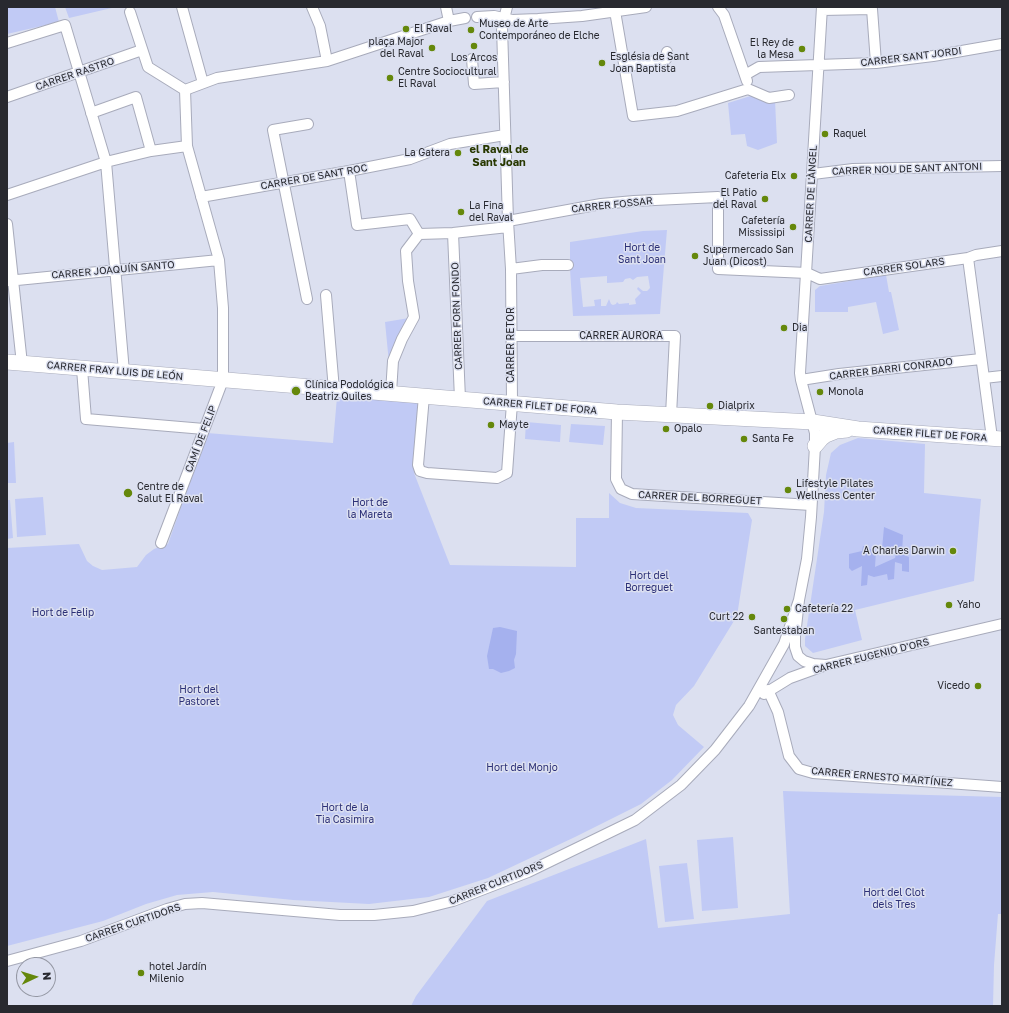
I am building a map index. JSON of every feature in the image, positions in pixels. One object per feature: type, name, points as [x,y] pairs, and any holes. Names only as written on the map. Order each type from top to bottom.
[{"type":"street","points":[[182,7],[204,83]]},
{"type":"street","points":[[312,7],[320,26],[327,61]]},
{"type":"street","points":[[446,7],[449,22]]},
{"type":"street","name":"CARRER RETOR","points":[[424,396],[418,465],[420,470],[427,473],[497,478],[508,473],[512,403],[511,269],[508,224],[502,27],[507,7]]},
{"type":"street","points":[[477,17],[494,16],[512,20],[646,7]]},
{"type":"street","points":[[718,7],[724,15],[745,75],[748,89]]},
{"type":"street","points":[[822,9],[872,10],[876,63]]},
{"type":"street","name":"CARRER DE L'ÀNGEL","points":[[813,422],[800,372],[822,9]]},
{"type":"street","points":[[615,11],[633,116],[677,111],[748,89],[769,98],[789,95]]},
{"type":"street","points":[[130,12],[148,67],[185,90]]},
{"type":"street","points":[[185,90],[217,78],[327,61],[449,22],[466,18]]},
{"type":"street","points":[[7,43],[65,25],[106,162],[124,372]]},
{"type":"street","name":"CARRER SANT JORDI","points":[[745,75],[759,67],[876,63],[933,56],[1002,44]]},
{"type":"street","name":"CARRER RASTRO","points":[[7,97],[142,50]]},
{"type":"street","points":[[625,67],[666,59],[667,52]]},
{"type":"street","points":[[472,59],[474,84],[504,82]]},
{"type":"street","points":[[185,90],[186,146],[219,260],[223,308],[223,380]]},
{"type":"street","points":[[91,113],[136,97],[150,151]]},
{"type":"street","points":[[307,299],[273,130],[308,124]]},
{"type":"street","name":"CARRER DE SANT ROC","points":[[201,197],[410,159],[450,144],[505,135]]},
{"type":"street","points":[[7,195],[106,162],[150,151],[186,146]]},
{"type":"street","name":"CARRER NOU DE SANT ANTONI","points":[[812,174],[853,169],[1002,166]]},
{"type":"street","points":[[349,171],[357,225],[410,219],[419,234],[406,251],[408,281],[414,317],[402,339],[393,361],[391,393]]},
{"type":"street","name":"CARRER FOSSAR","points":[[419,234],[453,233],[508,224],[601,204],[634,200],[718,197],[718,269]]},
{"type":"street","points":[[7,224],[10,280],[22,364]]},
{"type":"street","name":"CARRER FORN FONDO","points":[[453,233],[460,399]]},
{"type":"street","name":"CARRER SOLARS","points":[[718,269],[807,273],[820,279],[968,258],[976,255],[1002,251]]},
{"type":"street","points":[[968,258],[984,378],[997,438]]},
{"type":"street","name":"CARRER JOAQUÍN SANTO","points":[[10,280],[219,260]]},
{"type":"street","points":[[511,269],[542,265],[568,265]]},
{"type":"street","points":[[326,295],[334,390]]},
{"type":"street","name":"CARRER AURORA","points":[[511,336],[676,336],[671,415]]},
{"type":"street","name":"CARRER BARRI CONRADO","points":[[801,380],[838,374],[981,359]]},
{"type":"street","name":"CARRER FRAY LUIS DE LEÓN","points":[[7,362],[223,380]]},
{"type":"street","points":[[82,369],[86,419],[204,429]]},
{"type":"street","points":[[984,378],[1002,376]]},
{"type":"street","name":"CARRER FILET DE FORA","points":[[223,380],[617,412],[813,422],[858,429],[997,438]]},
{"type":"street","name":"CAMÍ DE FELIP","points":[[161,543],[223,380]]},
{"type":"street","name":"CARRER DEL BORREGUET","points":[[617,412],[616,479],[621,489],[632,494],[811,505]]},
{"type":"street","name":"CARRER CURTIDORS","points":[[813,422],[815,446],[807,559],[799,600],[795,647],[798,656],[804,661],[813,664],[826,665]]},
{"type":"street","name":"CARRER FILET DE FORA","points":[[815,446],[820,439],[836,431],[858,429]]},
{"type":"street","name":"CARRER CURTIDORS","points":[[7,961],[81,941],[185,904],[210,904],[340,915],[374,915],[413,911],[453,901],[528,872],[635,820],[681,785],[715,750],[749,706],[784,644],[799,600]]},
{"type":"street","name":"CARRER EUGENIO D'ORS","points":[[749,706],[768,690],[790,678],[826,665],[1002,624]]},
{"type":"street","name":"CARRER ERNESTO MARTÍNEZ","points":[[768,690],[778,712],[789,756],[799,769],[813,773],[1002,787]]},
{"type":"green space","points":[[7,7],[55,7],[59,22],[7,34]]},
{"type":"green space","points":[[65,7],[116,7],[69,18]]},
{"type":"green space","points":[[757,94],[775,100],[777,143],[758,150],[747,146],[745,134],[731,135],[728,103]]},
{"type":"green space","name":"Hort de Sant Joan","points":[[667,230],[660,314],[573,316],[570,242],[643,231]],"holes":[[[607,276],[607,283],[623,282],[625,279],[630,278],[633,280],[637,277],[648,276],[650,288],[647,291],[643,291],[638,287],[637,289],[641,293],[635,299],[636,304],[619,304],[617,302],[613,305],[609,299],[606,306],[601,306],[601,299],[594,300],[595,306],[583,307],[580,278]]]},
{"type":"green space","points":[[886,275],[899,330],[883,334],[876,302],[848,307],[848,312],[815,312],[815,290],[820,286]]},
{"type":"green space","points":[[409,318],[389,363],[385,322]]},
{"type":"green space","points":[[337,397],[419,403],[413,458],[414,473],[450,565],[576,567],[576,518],[609,518],[609,493],[620,503],[636,508],[748,513],[752,520],[737,616],[694,686],[676,705],[673,715],[678,725],[704,747],[672,780],[641,804],[488,878],[429,897],[369,904],[293,900],[213,892],[177,895],[146,904],[103,921],[7,946],[7,548],[79,544],[87,561],[93,566],[102,570],[137,567],[146,555],[154,549],[168,544],[207,433],[333,443]]},
{"type":"green space","points":[[526,422],[561,425],[560,442],[525,439]]},
{"type":"green space","points":[[571,424],[605,426],[603,445],[569,442]]},
{"type":"green space","points":[[858,438],[925,444],[924,493],[981,499],[974,581],[855,610],[862,640],[813,653],[805,646],[805,639],[824,512],[826,475],[831,453],[840,445]]},
{"type":"green space","points":[[14,442],[16,483],[7,483],[7,443]]},
{"type":"green space","points":[[43,497],[46,535],[17,537],[15,499]]},
{"type":"green space","points":[[7,500],[10,500],[13,538],[7,539]]},
{"type":"green space","name":"Hort del Clot dels Tres","points":[[783,791],[1002,797],[1002,914],[998,914],[994,965],[993,1006],[411,1006],[416,996],[487,901],[646,839],[658,928],[790,914]]},
{"type":"green space","points":[[733,837],[738,908],[702,911],[697,840]]},
{"type":"green space","points":[[687,863],[694,919],[665,922],[659,866]]},
{"type":"shaded area","points":[[884,527],[903,535],[902,554],[909,557],[909,572],[902,571],[902,564],[895,562],[894,579],[888,580],[887,574],[874,577],[868,575],[867,585],[861,586],[862,566],[852,571],[849,568],[849,554],[862,551],[863,546],[876,551],[875,567],[895,558],[896,554],[882,549]]},
{"type":"shaded area","points":[[500,627],[517,631],[516,654],[514,660],[515,668],[501,673],[493,669],[489,669],[487,656],[493,628]]},
{"type":"place","name":"El Raval","points":[[406,29]]},
{"type":"place","name":"Museo de Arte Contemporáneo de Elche","points":[[471,30]]},
{"type":"place","name":"Los Arcos","points":[[474,46]]},
{"type":"place","name":"plaça Major del Raval","points":[[432,48]]},
{"type":"place","name":"El Rey de la Mesa","points":[[802,49]]},
{"type":"place","name":"Església de Sant Joan Baptista","points":[[602,63]]},
{"type":"place","name":"Centre Sociocultural El Raval","points":[[390,78]]},
{"type":"place","name":"Raquel","points":[[825,134]]},
{"type":"place","name":"La Gatera","points":[[458,153]]},
{"type":"place","name":"Cafeteria Elx","points":[[794,176]]},
{"type":"place","name":"El Patio del Raval","points":[[765,199]]},
{"type":"place","name":"La Fina del Raval","points":[[461,212]]},
{"type":"place","name":"Cafetería Mississipi","points":[[793,227]]},
{"type":"place","name":"Supermercado San Juan (Dicost)","points":[[695,256]]},
{"type":"place","name":"Dia","points":[[784,328]]},
{"type":"place","name":"Clínica Podológica Beatriz Quiles","points":[[296,391]]},
{"type":"place","name":"Monola","points":[[820,392]]},
{"type":"place","name":"Dialprix","points":[[710,406]]},
{"type":"place","name":"Mayte","points":[[491,425]]},
{"type":"place","name":"Opalo","points":[[666,429]]},
{"type":"place","name":"Santa Fe","points":[[744,439]]},
{"type":"place","name":"Lifestyle Pilates Wellness Center","points":[[788,490]]},
{"type":"place","name":"Centre de Salut El Raval","points":[[128,493]]},
{"type":"place","name":"A Charles Darwin","points":[[953,551]]},
{"type":"place","name":"Yaho","points":[[949,605]]},
{"type":"place","name":"Cafetería 22","points":[[787,609]]},
{"type":"place","name":"Curt 22","points":[[752,617]]},
{"type":"place","name":"Santestaban","points":[[784,619]]},
{"type":"place","name":"Vicedo","points":[[978,686]]},
{"type":"place","name":"hotel Jardín Milenio","points":[[141,973]]},
{"type":"district","name":"el Raval de Sant Joan","points":[[499,156]]},
{"type":"park label","name":"Hort de la Mareta","points":[[370,508]]},
{"type":"park label","name":"Hort del Borreguet","points":[[649,582]]},
{"type":"park label","name":"Hort de Felip","points":[[63,613]]},
{"type":"park label","name":"Hort del Pastoret","points":[[199,696]]},
{"type":"park label","name":"Hort del Monjo","points":[[522,768]]},
{"type":"park label","name":"Hort de la Tia Casimira","points":[[345,814]]}]
